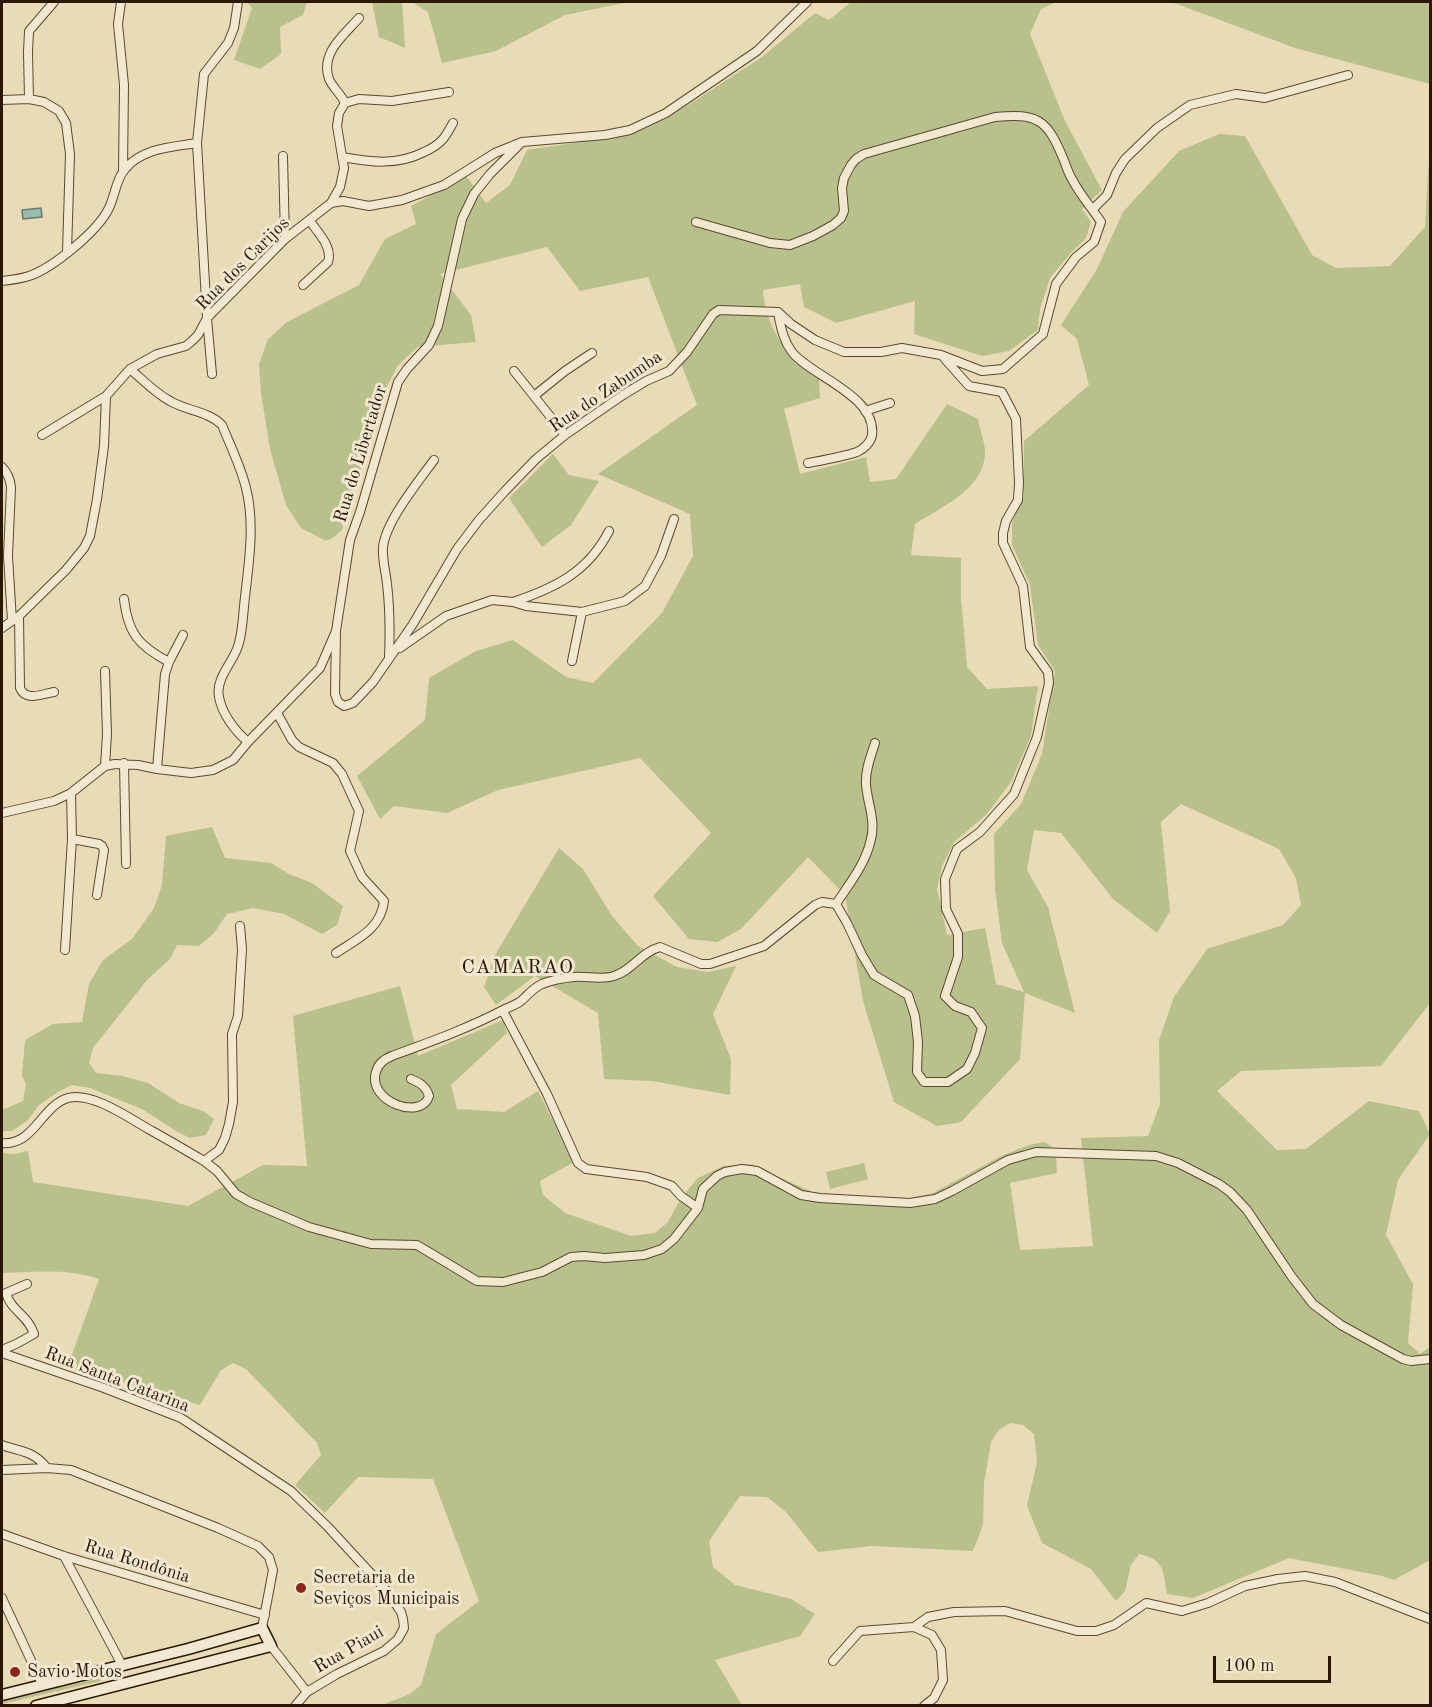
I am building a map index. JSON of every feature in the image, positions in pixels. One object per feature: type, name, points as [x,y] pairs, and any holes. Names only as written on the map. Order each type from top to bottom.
[{"type":"street","points":[[29,99],[29,31],[54,2]]},
{"type":"street","points":[[2,281],[30,276],[42,270],[94,230],[110,208],[123,171],[124,85],[118,24],[121,2]]},
{"type":"street","points":[[212,374],[197,143],[204,74],[228,43],[234,28],[238,2]]},
{"type":"street","points":[[331,203],[343,201],[369,206],[402,200],[444,185],[495,153],[522,142],[605,135],[630,130],[666,113],[757,51],[807,2]]},
{"type":"street","points":[[345,103],[328,77],[329,55],[338,41],[360,18]]},
{"type":"street","points":[[1093,209],[1107,195],[1125,159],[1157,128],[1190,105],[1236,94],[1265,98],[1348,75]]},
{"type":"street","points":[[331,203],[340,187],[344,168],[337,126],[339,113],[345,103],[359,99],[392,101],[449,92]]},
{"type":"street","points":[[2,100],[29,99],[51,105],[59,111],[66,123],[70,154],[67,252]]},
{"type":"street","points":[[696,222],[770,243],[790,245],[813,236],[841,218],[844,211],[842,188],[844,178],[851,165],[864,154],[995,117],[1016,115],[1031,117],[1050,130],[1071,177],[1101,222],[1094,242],[1076,257],[1056,284],[1043,334],[1003,369],[982,372],[941,355],[902,348],[881,352],[844,352],[815,339],[791,324],[778,312]]},
{"type":"street","points":[[342,157],[369,162],[394,162],[415,157],[442,140],[453,123]]},
{"type":"street","name":"Rua do Libertador","points":[[336,631],[350,540],[398,382],[406,369],[429,345],[438,326],[462,219],[474,194],[490,174],[522,142]]},
{"type":"street","points":[[123,171],[135,160],[156,150],[197,143]]},
{"type":"street","points":[[283,156],[285,239]]},
{"type":"street","name":"Rua dos Carijos","points":[[42,435],[106,396],[130,369],[157,354],[186,346],[198,335],[207,318],[285,239],[331,203]]},
{"type":"street","points":[[303,285],[328,262],[330,257],[328,247],[310,221]]},
{"type":"street","name":"Rua do Zabumba","points":[[336,631],[335,694],[339,702],[345,706],[353,703],[373,682],[413,624],[457,549],[479,520],[536,459],[565,435],[622,395],[669,370],[687,352],[713,314],[719,310],[778,312]]},
{"type":"street","points":[[778,312],[784,339],[793,352],[807,366],[843,388],[856,399],[870,421],[871,437],[860,451],[808,463]]},
{"type":"street","points":[[534,396],[592,353]]},
{"type":"street","points":[[836,904],[874,975],[908,996],[915,1016],[918,1042],[917,1072],[924,1082],[948,1082],[967,1069],[975,1053],[982,1028],[971,1012],[955,1006],[945,996],[958,957],[958,934],[946,909],[945,879],[957,849],[980,832],[1014,794],[1037,737],[1049,683],[1048,672],[1030,647],[1023,586],[1003,543],[1006,521],[1018,500],[1019,491],[1016,419],[1002,392],[969,386],[941,355]]},
{"type":"street","points":[[130,369],[170,401],[210,415],[222,425],[246,487],[250,539],[242,630],[238,648],[219,686],[219,697],[230,722],[239,735],[248,742]]},
{"type":"street","points":[[514,371],[565,435]]},
{"type":"street","points":[[2,628],[16,619],[66,570],[84,548],[90,536],[104,446],[106,396]]},
{"type":"street","points":[[865,411],[890,403]]},
{"type":"street","points":[[391,655],[383,549],[396,516],[434,460]]},
{"type":"street","points":[[2,467],[8,473],[11,487],[5,556],[16,619],[20,688],[25,696],[54,692]]},
{"type":"street","points":[[391,655],[446,616],[492,600],[582,612],[625,601],[645,586],[661,556],[674,519]]},
{"type":"street","points":[[513,602],[535,595],[579,569],[600,547],[609,531]]},
{"type":"street","points":[[124,599],[125,613],[135,636],[150,651],[170,662]]},
{"type":"street","points":[[572,661],[582,612]]},
{"type":"street","points":[[2,813],[54,801],[71,792],[105,766],[124,763],[191,773],[213,770],[233,760],[320,668],[336,631]]},
{"type":"street","points":[[157,769],[165,674],[183,635]]},
{"type":"street","points":[[105,672],[107,734],[105,766]]},
{"type":"street","points":[[277,713],[292,741],[299,747],[333,763],[342,774],[359,811],[350,851],[362,877],[384,901],[383,912],[375,926],[336,953]]},
{"type":"street","points":[[836,904],[865,859],[872,837],[872,815],[866,773],[875,743]]},
{"type":"street","points":[[124,763],[126,864]]},
{"type":"street","points":[[65,950],[72,839],[71,792]]},
{"type":"street","points":[[72,839],[99,844],[104,850],[97,895]]},
{"type":"street","points":[[411,1079],[422,1084],[429,1096],[427,1102],[416,1107],[398,1105],[390,1101],[379,1093],[374,1082],[378,1067],[387,1058],[419,1047],[503,1011],[521,1001],[531,990],[542,984],[574,977],[617,976],[644,954],[660,947],[701,964],[710,964],[764,946],[815,905],[822,902],[836,904]]},
{"type":"street","points":[[204,1161],[219,1150],[225,1138],[231,1113],[232,1034],[238,1016],[242,949],[240,926]]},
{"type":"street","points":[[503,1011],[547,1094],[578,1162],[585,1169],[647,1177],[672,1186],[681,1196],[698,1208]]},
{"type":"street","points":[[2,1143],[22,1139],[31,1133],[56,1105],[69,1098],[95,1101],[115,1109],[204,1161],[217,1171],[236,1194],[250,1202],[309,1227],[371,1244],[417,1245],[477,1281],[486,1282],[503,1282],[542,1272],[571,1257],[644,1256],[662,1249],[674,1239],[698,1208],[703,1189],[725,1172],[742,1169],[758,1171],[801,1195],[910,1203],[934,1199],[1008,1160],[1036,1152],[1156,1155],[1178,1163],[1230,1192],[1247,1210],[1292,1277],[1313,1304],[1322,1311],[1403,1359],[1411,1361],[1431,1359]]},
{"type":"street","points":[[2,1352],[34,1334],[24,1316],[9,1302],[6,1293],[27,1284]]},
{"type":"street","name":"Rua Santa Catarina","points":[[2,1352],[181,1418],[291,1491],[386,1590],[401,1612]]},
{"type":"street","points":[[2,1445],[27,1452],[41,1461],[46,1468]]},
{"type":"street","points":[[2,1470],[46,1468],[70,1470],[258,1546],[269,1557],[273,1570],[262,1628],[271,1646],[307,1692]]},
{"type":"street","name":"Rua Rondônia","points":[[2,1534],[64,1556],[265,1615]]},
{"type":"street","points":[[64,1556],[122,1665]]},
{"type":"street","points":[[914,1627],[928,1617],[954,1612],[1005,1611],[1077,1631],[1096,1631],[1114,1625],[1146,1603],[1182,1611],[1208,1603],[1245,1586],[1305,1576],[1335,1582],[1431,1619]]},
{"type":"street","points":[[2,1598],[42,1684]]},
{"type":"street","name":"Rua Piaui","points":[[295,1706],[307,1692],[384,1651],[398,1639],[404,1628],[401,1612]]},
{"type":"street","points":[[834,1661],[860,1631],[914,1627],[932,1635],[941,1650],[943,1680],[934,1698],[924,1706]]},
{"type":"street","points":[[2,1695],[262,1628]]},
{"type":"street","points":[[244,1634],[250,1652]]},
{"type":"street","points":[[36,1706],[60,1703],[271,1646]]},
{"type":"street","points":[[101,1670],[106,1689]]},
{"type":"green space","points":[[247,2],[307,2],[303,15],[280,27],[281,54],[260,69],[234,60],[252,8]]},
{"type":"green space","points":[[372,2],[402,2],[405,48],[379,37]]},
{"type":"green space","points":[[412,2],[629,2],[565,15],[496,51],[442,63],[428,12]]},
{"type":"green space","points":[[851,2],[1056,2],[1041,9],[1030,34],[1065,121],[1102,190],[1082,209],[1091,222],[1086,238],[1050,278],[1040,309],[1038,330],[1009,351],[982,356],[914,334],[915,301],[836,323],[804,307],[800,284],[763,290],[768,317],[780,341],[797,361],[819,377],[820,398],[784,409],[800,474],[866,457],[870,482],[896,479],[947,404],[978,419],[985,452],[982,468],[976,479],[958,497],[915,524],[911,555],[961,558],[961,597],[967,667],[987,689],[1038,686],[1031,736],[1011,782],[986,815],[954,842],[942,866],[937,889],[947,935],[985,928],[996,984],[1024,992],[1002,943],[995,889],[994,834],[1021,804],[1042,754],[1055,671],[1038,645],[1030,585],[1012,545],[1012,523],[1024,496],[1024,441],[1089,385],[1077,339],[1061,325],[1097,269],[1123,212],[1179,151],[1219,134],[1245,136],[1312,255],[1336,268],[1390,266],[1425,227],[1430,137],[1430,1003],[1381,1066],[1241,1071],[1217,1091],[1277,1150],[1306,1149],[1369,1101],[1419,1111],[1430,1134],[1398,1180],[1386,1235],[1413,1284],[1408,1343],[1420,1354],[1430,1347],[1430,1560],[1394,1580],[1289,1558],[1193,1598],[1167,1594],[1163,1573],[1158,1563],[1148,1556],[1139,1554],[1131,1565],[1125,1591],[1116,1601],[1091,1569],[1042,1543],[1027,1506],[1037,1462],[1034,1434],[1023,1425],[1010,1423],[999,1430],[991,1442],[984,1483],[983,1525],[973,1551],[872,1546],[818,1552],[786,1512],[767,1497],[740,1496],[709,1541],[713,1567],[735,1585],[791,1599],[815,1614],[800,1636],[715,1660],[742,1705],[382,1705],[410,1694],[421,1685],[436,1634],[479,1601],[433,1479],[358,1477],[325,1513],[295,1485],[321,1455],[317,1443],[246,1369],[233,1363],[221,1370],[200,1405],[68,1366],[99,1279],[63,1272],[2,1273],[2,1153],[15,1154],[28,1151],[33,1182],[188,1206],[263,1165],[307,1166],[293,1016],[400,986],[418,1056],[503,1020],[507,1033],[451,1085],[457,1109],[504,1112],[538,1091],[574,1162],[540,1181],[543,1195],[565,1213],[631,1236],[655,1233],[668,1222],[681,1198],[698,1178],[723,1166],[753,1164],[815,1193],[904,1199],[933,1193],[1001,1156],[1029,1145],[1045,1142],[1056,1150],[1057,1173],[1010,1183],[1020,1250],[1093,1246],[1081,1138],[1148,1136],[1160,1104],[1159,1040],[1174,997],[1207,949],[1283,925],[1301,905],[1296,878],[1279,849],[1181,804],[1161,822],[1170,911],[1157,933],[1113,899],[1061,833],[1034,830],[1027,870],[1048,907],[1075,1013],[1025,993],[1020,1059],[961,1122],[937,1126],[894,1102],[863,1001],[845,895],[808,857],[741,929],[717,942],[689,939],[653,896],[711,833],[640,758],[498,790],[447,813],[394,806],[380,819],[357,776],[425,720],[429,678],[476,651],[513,640],[566,677],[593,683],[662,613],[693,556],[690,514],[598,474],[697,405],[648,277],[580,291],[547,247],[440,274],[471,315],[476,342],[418,347],[398,365],[385,390],[342,530],[326,541],[301,528],[286,505],[270,449],[261,393],[259,364],[268,339],[287,322],[359,285],[385,239],[416,224],[411,206],[466,176],[486,203],[510,185],[527,150],[632,134],[668,118],[762,57],[815,13],[829,20]]},
{"type":"green space","points":[[1166,2],[1430,2],[1430,84],[1295,48],[1177,4]]},
{"type":"green space","points":[[553,454],[569,475],[599,481],[571,525],[542,547],[509,498]]},
{"type":"green space","points":[[212,827],[225,858],[271,863],[289,874],[312,883],[343,906],[337,925],[322,934],[284,914],[253,908],[227,914],[214,933],[199,946],[177,945],[170,959],[147,980],[93,1048],[89,1063],[96,1073],[123,1076],[148,1083],[179,1103],[205,1112],[214,1119],[206,1135],[190,1138],[142,1109],[90,1088],[72,1085],[39,1105],[28,1120],[12,1131],[2,1131],[2,1110],[23,1101],[26,1084],[22,1076],[25,1040],[53,1024],[82,1022],[89,984],[103,960],[132,939],[154,908],[162,885],[166,836]]},
{"type":"green space","points":[[559,848],[583,869],[612,916],[638,946],[677,967],[708,972],[736,966],[713,1014],[731,1059],[730,1095],[652,1081],[604,1079],[598,1013],[535,976],[496,1005],[484,987],[495,955]]},
{"type":"green space","points":[[864,1163],[868,1179],[830,1189],[826,1172]]},
{"type":"green space","points":[[100,1678],[101,1681],[2,1704],[2,1701]]},
{"type":"water","points":[[41,208],[42,217],[23,219],[22,210]]},
{"type":"place","name":"Secretaria de Seviços Municipais","points":[[301,1588]]},
{"type":"place","name":"Savio Motos","points":[[15,1672]]},
{"type":"district","name":"CAMARAO","points":[[518,968]]}]
